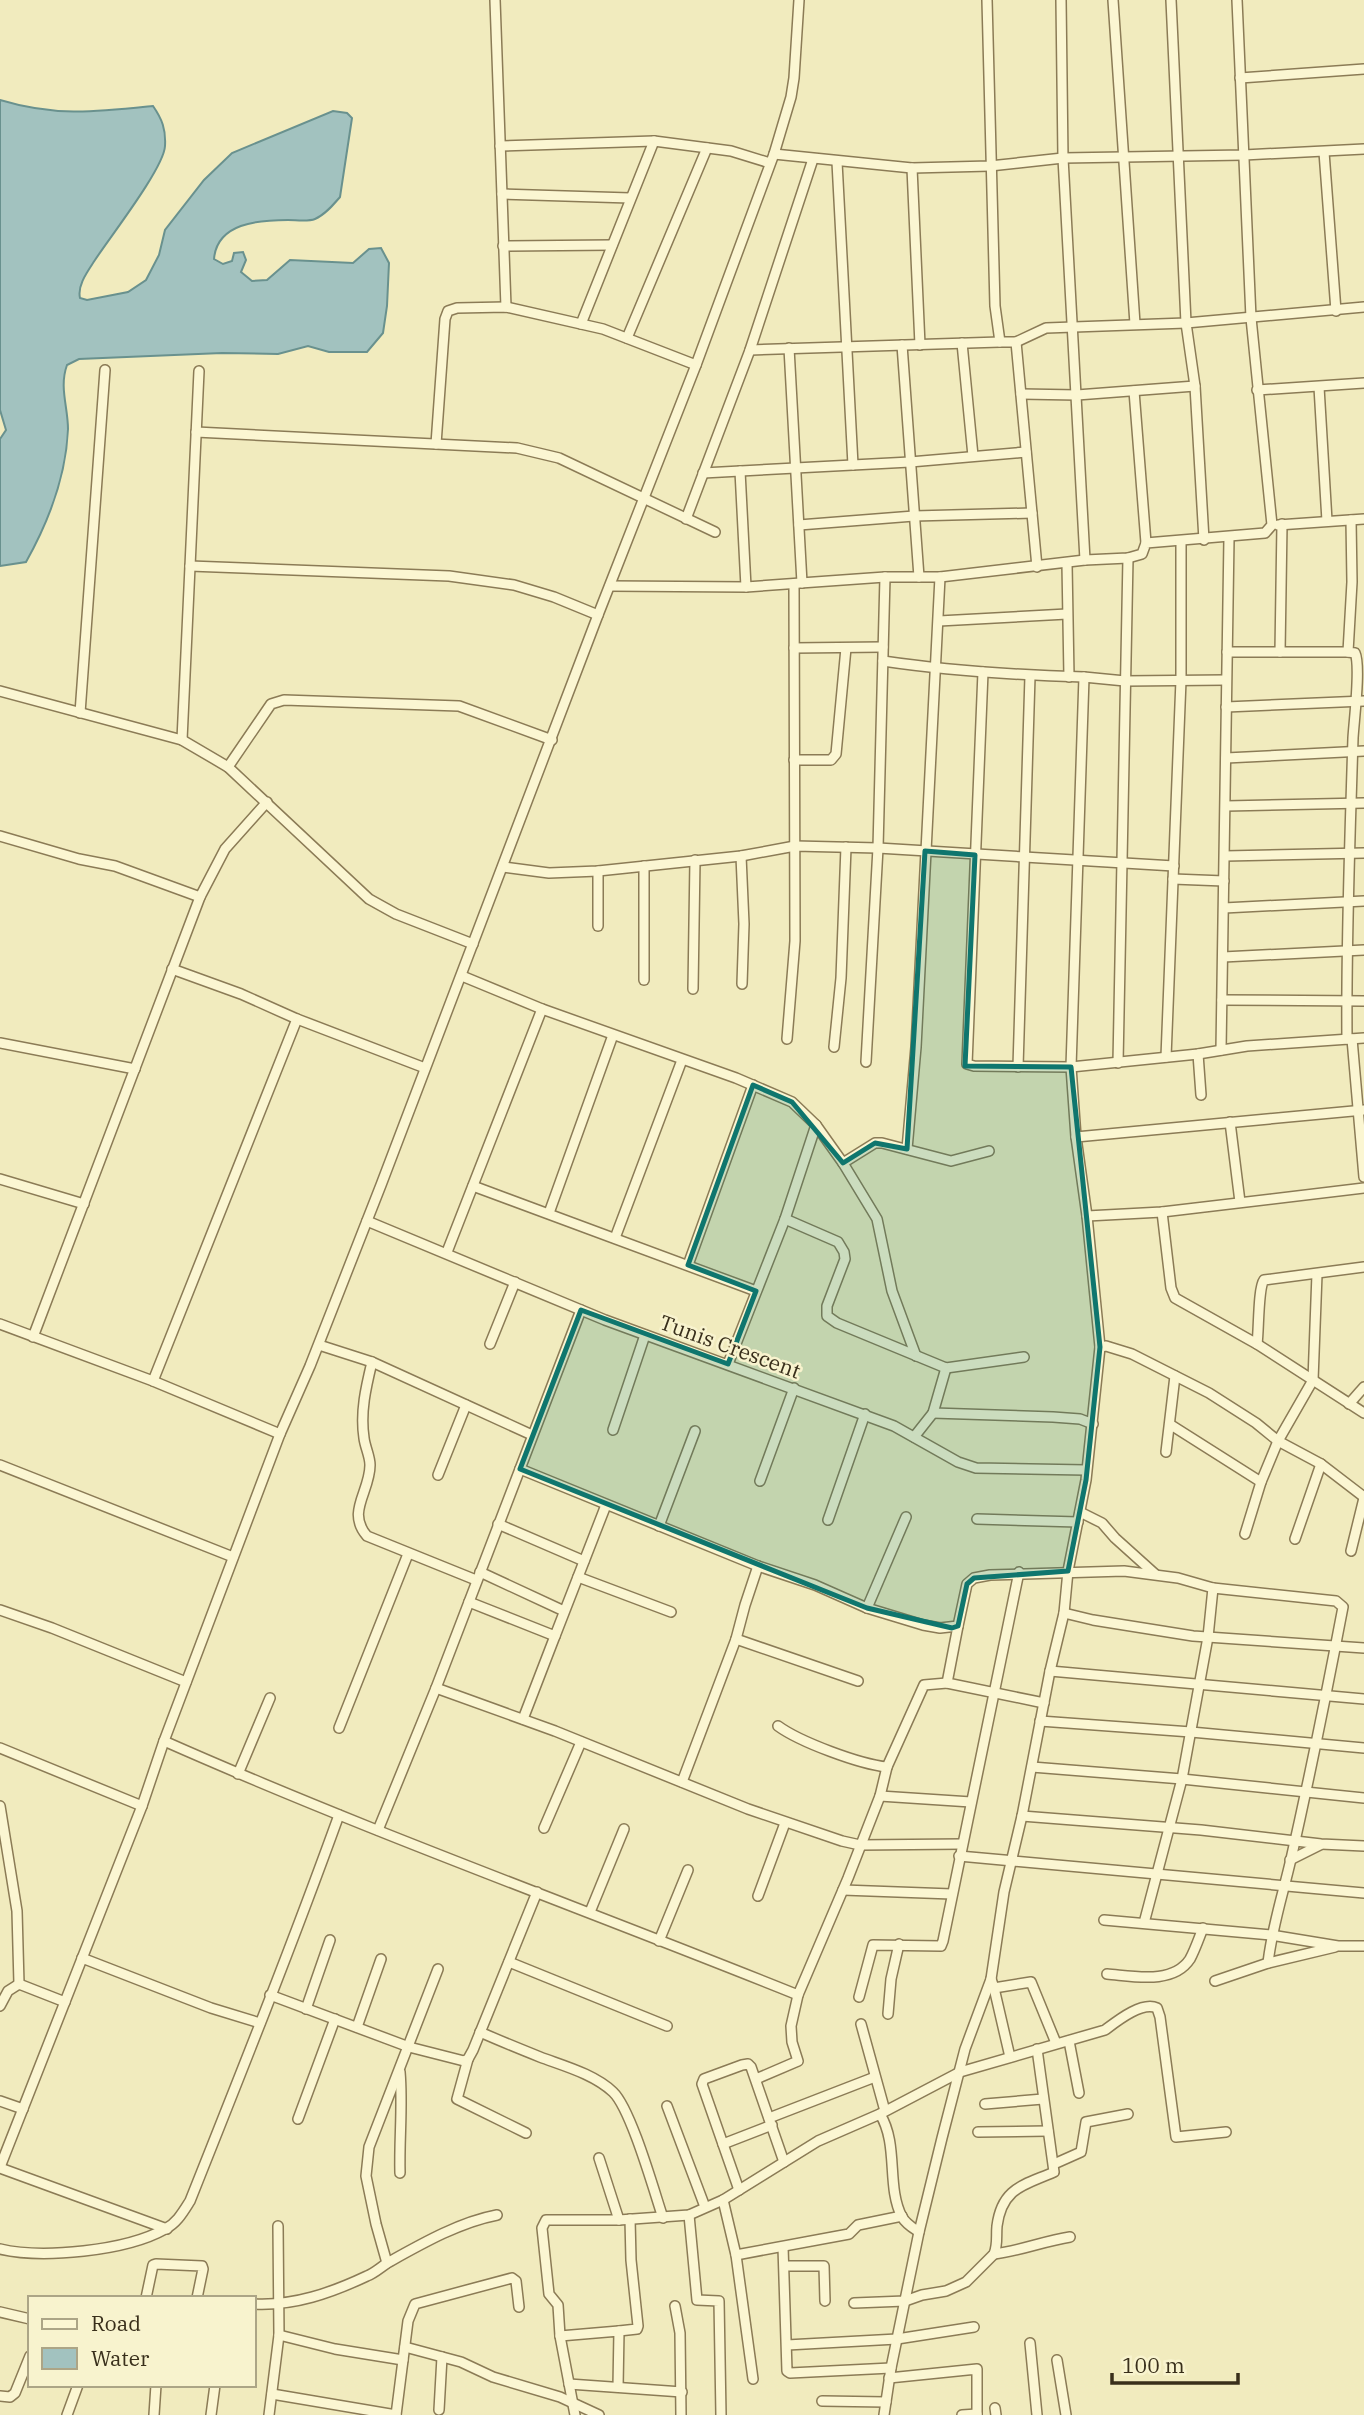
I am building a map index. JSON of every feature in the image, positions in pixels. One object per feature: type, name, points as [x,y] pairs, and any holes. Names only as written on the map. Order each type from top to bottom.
[{"type":"street","points":[[495,0],[506,307]]},
{"type":"street","points":[[167,2229],[0,2167],[2,2155],[23,2109],[142,1806],[280,1434],[319,1345],[696,365],[772,159],[793,86],[799,0]]},
{"type":"street","points":[[987,0],[995,306],[1000,342]]},
{"type":"street","points":[[1061,0],[1063,158],[1085,560]]},
{"type":"street","points":[[1113,0],[1135,324]]},
{"type":"street","points":[[1171,0],[1186,323],[1195,386],[1204,540]]},
{"type":"street","points":[[1237,0],[1251,318],[1257,390],[1277,525],[1280,652]]},
{"type":"street","points":[[1240,78],[1364,69]]},
{"type":"street","points":[[500,146],[654,141],[772,159],[813,159],[912,168],[990,166],[1063,158],[1244,155],[1364,149]]},
{"type":"street","points":[[581,324],[654,141]]},
{"type":"street","points":[[627,338],[707,148]]},
{"type":"street","points":[[1324,152],[1336,311]]},
{"type":"street","points":[[686,519],[750,349],[813,159]]},
{"type":"street","points":[[837,162],[853,465]]},
{"type":"street","points":[[912,168],[920,345]]},
{"type":"street","points":[[502,194],[630,198]]},
{"type":"street","points":[[503,246],[612,246]]},
{"type":"street","points":[[436,444],[445,319],[448,311],[457,308],[506,307],[603,329],[696,365]]},
{"type":"street","points":[[750,349],[1016,342],[1046,328],[1186,323],[1364,307]]},
{"type":"street","points":[[1016,342],[1037,567]]},
{"type":"street","points":[[962,343],[973,456]]},
{"type":"street","points":[[902,345],[919,577]]},
{"type":"street","points":[[787,1039],[796,941],[794,648],[799,525],[789,348]]},
{"type":"street","points":[[80,712],[105,370]]},
{"type":"street","points":[[182,740],[199,371]]},
{"type":"street","points":[[1257,390],[1364,383]]},
{"type":"street","points":[[1021,394],[1077,395],[1195,386]]},
{"type":"street","points":[[1319,387],[1327,522]]},
{"type":"street","points":[[610,586],[746,587],[885,577],[940,576],[1068,564],[1085,560],[1128,558],[1142,554],[1146,543],[1134,391]]},
{"type":"street","points":[[196,432],[517,448],[559,458],[715,533]]},
{"type":"street","points":[[704,473],[910,462],[1026,452]]},
{"type":"street","points":[[740,471],[746,587]]},
{"type":"street","points":[[799,525],[914,516],[1032,513]]},
{"type":"street","points":[[1146,543],[1229,538],[1265,533],[1277,525],[1364,519]]},
{"type":"street","points":[[1351,520],[1359,702],[1353,750],[1346,1001],[1361,1110],[1364,1177]]},
{"type":"street","points":[[1221,1050],[1229,538]]},
{"type":"street","points":[[1166,1057],[1181,680],[1181,542]]},
{"type":"street","points":[[1118,1063],[1128,558]]},
{"type":"street","points":[[1068,564],[1069,677]]},
{"type":"street","points":[[190,566],[449,576],[514,585],[554,597],[598,615]]},
{"type":"street","points":[[907,1149],[916,1047],[940,576]]},
{"type":"street","points":[[866,1062],[878,848],[885,577]]},
{"type":"street","points":[[939,621],[1067,614]]},
{"type":"street","points":[[794,648],[883,647]]},
{"type":"street","points":[[794,760],[831,760],[836,754],[846,648]]},
{"type":"street","points":[[1227,652],[1356,654]]},
{"type":"street","points":[[883,661],[937,669],[1030,676],[1125,681],[1226,680]]},
{"type":"street","points":[[984,672],[965,1062],[970,1066],[1071,1067],[1287,1043],[1364,1038]]},
{"type":"street","points":[[1018,1067],[1030,676]]},
{"type":"street","points":[[884,2415],[919,2232],[965,2049],[993,1983],[1004,1892],[1064,1613],[1068,1572],[1093,1421],[1100,1347],[1076,1137],[1071,1067],[1084,677]]},
{"type":"street","points":[[0,691],[182,740],[228,767],[369,899],[396,914],[473,944]]},
{"type":"street","points":[[228,767],[271,704],[284,700],[459,706],[552,740]]},
{"type":"street","points":[[1226,707],[1359,702]]},
{"type":"street","points":[[1226,758],[1364,751]]},
{"type":"street","points":[[33,1337],[200,897],[225,849],[267,802]]},
{"type":"street","points":[[1226,806],[1364,803]]},
{"type":"street","points":[[0,836],[79,859],[115,866],[200,897]]},
{"type":"street","points":[[503,867],[549,873],[598,871],[741,856],[795,846],[878,848],[1174,866]]},
{"type":"street","points":[[834,1047],[841,978],[846,847]]},
{"type":"street","points":[[1225,856],[1364,853]]},
{"type":"street","points":[[741,856],[744,924],[742,984]]},
{"type":"street","points":[[693,989],[695,860]]},
{"type":"street","points":[[644,866],[644,980]]},
{"type":"street","points":[[598,871],[598,926]]},
{"type":"street","points":[[1173,879],[1224,881]]},
{"type":"street","points":[[1224,908],[1364,901]]},
{"type":"street","points":[[1223,957],[1364,950]]},
{"type":"street","points":[[172,970],[241,994],[297,1019],[425,1068]]},
{"type":"street","points":[[462,976],[542,1009],[754,1085],[792,1102],[816,1125],[844,1163],[877,1219],[892,1291],[916,1356]]},
{"type":"street","points":[[1222,1000],[1364,1001]]},
{"type":"street","points":[[447,1252],[542,1009]]},
{"type":"street","points":[[153,1381],[297,1019]]},
{"type":"street","points":[[548,1213],[613,1035]]},
{"type":"street","points":[[0,1044],[135,1069]]},
{"type":"street","points":[[1198,1054],[1201,1095]]},
{"type":"street","points":[[615,1238],[682,1060]]},
{"type":"street","points":[[688,1265],[754,1085]]},
{"type":"street","points":[[1076,1137],[1361,1110]]},
{"type":"street","points":[[1230,1122],[1240,1202]]},
{"type":"street","points":[[728,1364],[785,1219],[816,1125]]},
{"type":"street","points":[[844,1163],[875,1143],[951,1161],[989,1151]]},
{"type":"street","points":[[0,1179],[84,1204]]},
{"type":"street","points":[[473,1186],[756,1291]]},
{"type":"street","points":[[1087,1216],[1162,1212],[1364,1188]]},
{"type":"street","points":[[1162,1212],[1171,1288],[1175,1298],[1210,1320],[1258,1344],[1364,1413]]},
{"type":"street","points":[[785,1219],[838,1242],[844,1252],[845,1259],[827,1306],[827,1316],[837,1323],[946,1368],[1024,1357]]},
{"type":"street","name":"Tunis Crescent","points":[[367,1221],[645,1335],[865,1414],[915,1437],[958,1462],[975,1468],[1086,1470]]},
{"type":"street","points":[[1258,1344],[1260,1285],[1264,1280],[1364,1267]]},
{"type":"street","points":[[1245,1534],[1261,1482],[1278,1440],[1313,1380],[1317,1273]]},
{"type":"street","points":[[490,1344],[515,1282]]},
{"type":"street","points":[[378,1830],[436,1688],[581,1310]]},
{"type":"street","points":[[0,1324],[153,1381],[280,1434]]},
{"type":"street","points":[[613,1430],[645,1335]]},
{"type":"street","points":[[319,1345],[372,1362],[532,1435]]},
{"type":"street","points":[[1100,1347],[1106,1346],[1132,1354],[1209,1393],[1278,1440],[1321,1464],[1364,1498],[1351,1551]]},
{"type":"street","points":[[372,1362],[363,1400],[363,1437],[370,1466],[357,1516],[359,1527],[367,1536],[408,1554],[478,1576],[564,1611]]},
{"type":"street","points":[[915,1437],[933,1413],[946,1368]]},
{"type":"street","points":[[1166,1452],[1175,1376]]},
{"type":"street","points":[[1349,1404],[1364,1387]]},
{"type":"street","points":[[760,1481],[794,1388]]},
{"type":"street","points":[[438,1475],[466,1405]]},
{"type":"street","points":[[933,1413],[1093,1421]]},
{"type":"street","points":[[828,1520],[865,1414]]},
{"type":"street","points":[[1171,1425],[1261,1482]]},
{"type":"street","points":[[659,1527],[695,1431]]},
{"type":"street","points":[[1295,1539],[1321,1464]]},
{"type":"street","points":[[0,1465],[233,1557]]},
{"type":"street","points":[[520,1469],[659,1527],[815,1585],[867,1608],[923,1625],[940,1628],[958,1626]]},
{"type":"street","points":[[523,1719],[606,1505]]},
{"type":"street","points":[[1080,1512],[1102,1523],[1155,1574]]},
{"type":"street","points":[[867,1608],[906,1517]]},
{"type":"street","points":[[977,1520],[1078,1522]]},
{"type":"street","points":[[498,1524],[584,1561]]},
{"type":"street","points":[[339,1728],[408,1554]]},
{"type":"street","points":[[682,1782],[736,1639],[758,1566]]},
{"type":"street","points":[[947,1683],[967,1584],[981,1576],[1020,1572],[1124,1571],[1155,1574],[1213,1588],[1336,1601],[1343,1607],[1317,1743],[1271,1935],[1268,1963]]},
{"type":"street","points":[[859,1997],[873,1945],[941,1946],[1020,1572]]},
{"type":"street","points":[[578,1577],[671,1612]]},
{"type":"street","points":[[1144,1923],[1182,1779],[1208,1637],[1213,1588]]},
{"type":"street","points":[[469,1602],[555,1636]]},
{"type":"street","points":[[0,1610],[186,1682]]},
{"type":"street","points":[[1064,1613],[1093,1620],[1208,1637],[1364,1648]]},
{"type":"street","points":[[736,1639],[858,1681]]},
{"type":"street","points":[[1050,1671],[1364,1699]]},
{"type":"street","points":[[756,2079],[798,2061],[792,2042],[791,2026],[798,1995],[880,1796],[887,1767],[924,1685],[947,1683],[1044,1703]]},
{"type":"street","points":[[436,1688],[523,1719],[785,1823],[860,1845],[962,1844]]},
{"type":"street","points":[[239,1774],[270,1698]]},
{"type":"street","points":[[1040,1721],[1364,1748]]},
{"type":"street","points":[[778,1726],[789,1734],[858,1760],[887,1767]]},
{"type":"street","points":[[164,1741],[339,1815],[798,1995]]},
{"type":"street","points":[[544,1828],[581,1742]]},
{"type":"street","points":[[0,1752],[142,1806]]},
{"type":"street","points":[[1032,1768],[1182,1779],[1364,1798]]},
{"type":"street","points":[[880,1796],[971,1802]]},
{"type":"street","points":[[0,1808],[17,1911],[19,1984]]},
{"type":"street","points":[[0,2249],[33,2254],[116,2247],[167,2229],[180,2217],[190,2202],[339,1815]]},
{"type":"street","points":[[1022,1816],[1364,1846]]},
{"type":"street","points":[[758,1896],[785,1823]]},
{"type":"street","points":[[590,1912],[624,1829]]},
{"type":"street","points":[[1290,1860],[1321,1844]]},
{"type":"street","points":[[960,1856],[1364,1893]]},
{"type":"street","points":[[659,1941],[688,1870]]},
{"type":"street","points":[[843,1890],[952,1894]]},
{"type":"street","points":[[526,2133],[457,2099],[468,2059],[537,1892]]},
{"type":"street","points":[[1104,1920],[1271,1935],[1338,1946],[1364,1946]]},
{"type":"street","points":[[1107,1973],[1162,1976],[1178,1971],[1189,1960],[1203,1928]]},
{"type":"street","points":[[306,2009],[330,1940]]},
{"type":"street","points":[[888,2014],[891,1979],[899,1944]]},
{"type":"street","points":[[1215,1981],[1268,1963],[1338,1946]]},
{"type":"street","points":[[82,1958],[211,2008],[260,2023]]},
{"type":"street","points":[[357,2027],[381,1959]]},
{"type":"street","points":[[509,1962],[667,2026]]},
{"type":"street","points":[[387,2263],[366,2176],[369,2147],[438,1969]]},
{"type":"street","points":[[993,1983],[1031,1982],[1056,2043]]},
{"type":"street","points":[[993,1983],[1010,2057]]},
{"type":"street","points":[[19,1984],[65,2002]]},
{"type":"street","points":[[0,2006],[8,1991],[19,1984]]},
{"type":"street","points":[[271,1995],[409,2047],[460,2060],[468,2059]]},
{"type":"street","points":[[575,2415],[560,2336],[558,2305],[550,2299],[549,2294],[543,2223],[546,2220],[619,2220],[689,2215],[723,2200],[818,2141],[882,2113],[960,2072],[1105,2030],[1147,2006],[1157,2008],[1176,2137],[1226,2132]]},
{"type":"street","points":[[298,2119],[335,2019]]},
{"type":"street","points":[[861,2024],[890,2143],[894,2182],[902,2216],[919,2232]]},
{"type":"street","points":[[480,2032],[599,2081],[615,2093],[622,2103],[663,2217]]},
{"type":"street","points":[[1069,2041],[1079,2093]]},
{"type":"street","points":[[854,2303],[905,2301],[946,2291],[965,2281],[994,2254],[997,2248],[997,2224],[1004,2203],[1013,2191],[1025,2182],[1054,2172],[1037,2049]]},
{"type":"street","points":[[739,2190],[702,2084],[704,2079],[748,2064],[756,2079],[784,2162]]},
{"type":"street","points":[[400,2070],[403,2104],[398,2132],[400,2173]]},
{"type":"street","points":[[723,2144],[874,2077]]},
{"type":"street","points":[[985,2104],[1043,2099]]},
{"type":"street","points":[[0,2101],[23,2109]]},
{"type":"street","points":[[667,2106],[705,2207]]},
{"type":"street","points":[[1054,2164],[1081,2151],[1086,2122],[1128,2115]]},
{"type":"street","points":[[978,2132],[1048,2131]]},
{"type":"street","points":[[599,2158],[619,2220]]},
{"type":"street","points":[[723,2200],[736,2255],[753,2379]]},
{"type":"street","points":[[256,2304],[278,2304],[321,2295],[370,2275],[387,2263],[452,2230],[497,2215]]},
{"type":"street","points":[[689,2215],[697,2300],[719,2301],[721,2415]]},
{"type":"street","points":[[736,2255],[849,2234],[858,2225],[902,2216]]},
{"type":"street","points":[[560,2336],[619,2332],[636,2329],[638,2326],[631,2260],[631,2219]]},
{"type":"street","points":[[269,2415],[279,2335],[278,2226]]},
{"type":"street","points":[[994,2254],[1070,2237]]},
{"type":"street","points":[[783,2246],[787,2371],[790,2374],[977,2369],[977,2414],[962,2415]]},
{"type":"street","points":[[146,2296],[153,2265],[156,2264],[202,2266],[199,2296]]},
{"type":"street","points":[[785,2266],[824,2266],[825,2301]]},
{"type":"street","points":[[272,2394],[396,2415],[411,2311],[415,2304],[512,2278],[516,2281],[519,2307]]},
{"type":"street","points":[[675,2306],[680,2333],[681,2415]]},
{"type":"street","points":[[0,2312],[28,2319]]},
{"type":"street","points":[[786,2346],[897,2339],[974,2327]]},
{"type":"street","points":[[618,2387],[619,2332]]},
{"type":"street","points":[[279,2335],[335,2349],[403,2360]]},
{"type":"street","points":[[1030,2343],[1037,2415]]},
{"type":"street","points":[[405,2347],[442,2357],[573,2403],[599,2415]]},
{"type":"street","points":[[439,2410],[442,2357]]},
{"type":"street","points":[[1057,2360],[1066,2415]]},
{"type":"street","points":[[0,2396],[10,2397],[15,2393],[28,2361]]},
{"type":"street","points":[[569,2384],[682,2392]]},
{"type":"street","points":[[66,2415],[77,2387]]},
{"type":"street","points":[[154,2415],[156,2387]]},
{"type":"street","points":[[211,2415],[215,2387]]},
{"type":"street","points":[[822,2402],[886,2402]]},
{"type":"highlighted area","points":[[925,851],[975,855],[965,1066],[1071,1067],[1100,1347],[1086,1480],[1068,1571],[974,1578],[967,1584],[958,1626],[952,1628],[867,1608],[520,1469],[581,1310],[728,1364],[756,1291],[688,1265],[753,1085],[792,1102],[843,1163],[875,1143],[907,1149]]},
{"type":"water","points":[[0,100],[40,109],[76,112],[153,106],[161,120],[165,146],[156,170],[86,273],[80,288],[80,298],[87,300],[128,292],[146,280],[159,255],[165,230],[204,180],[232,153],[333,111],[347,113],[352,118],[340,197],[319,217],[312,220],[264,221],[241,226],[223,238],[214,259],[223,264],[232,261],[234,253],[243,252],[246,260],[241,272],[252,281],[267,280],[290,260],[353,263],[369,249],[381,248],[389,263],[383,333],[367,352],[329,352],[308,346],[278,354],[222,353],[79,359],[67,365],[64,389],[67,447],[55,498],[26,562],[0,566],[0,439],[6,430],[0,410]]}]
